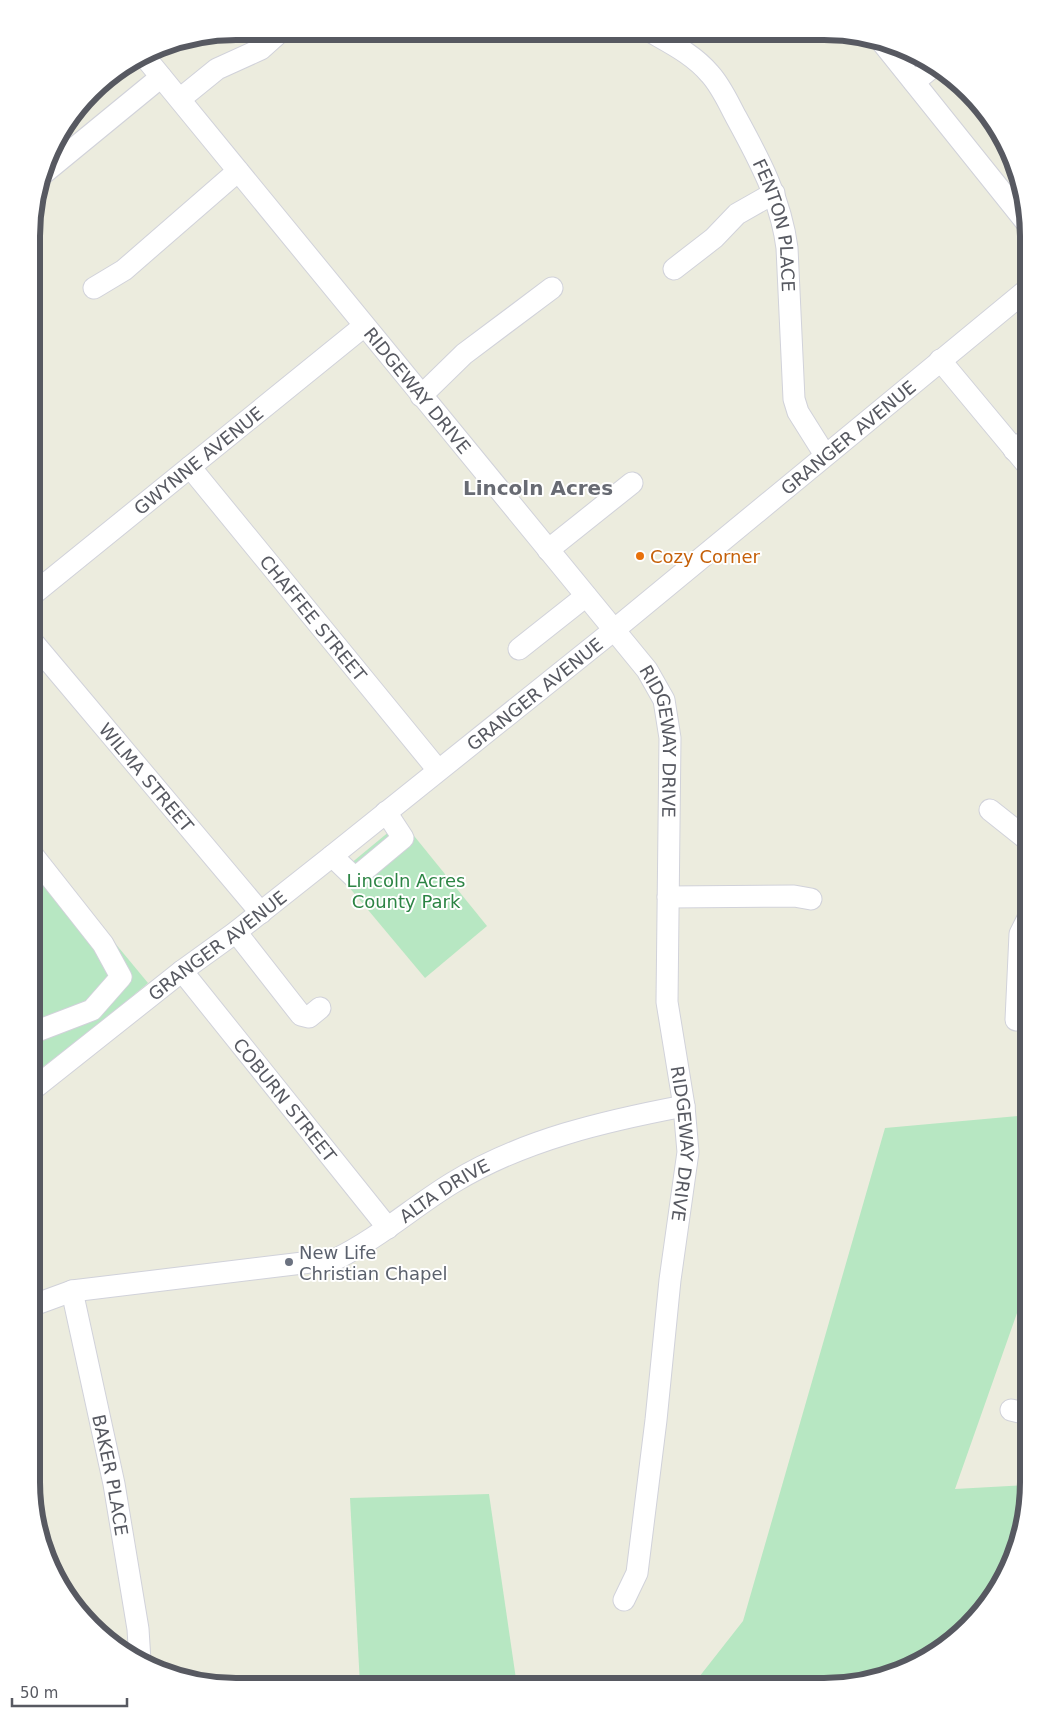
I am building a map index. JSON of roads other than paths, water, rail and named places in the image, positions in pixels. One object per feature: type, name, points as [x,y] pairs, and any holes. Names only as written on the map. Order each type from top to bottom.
[{"type":"street","points":[[180,99],[217,69],[261,49],[271,40]]},
{"type":"street","name":"FENTON PLACE","points":[[665,40],[684,51],[710,74],[748,140],[774,193],[785,227],[794,400],[798,412],[825,455]]},
{"type":"street","points":[[889,51],[1018,212]]},
{"type":"street","name":"RIDGEWAY DRIVE","points":[[148,61],[647,670],[664,700],[670,738],[668,1002],[684,1106],[688,1152],[669,1289],[656,1420],[637,1573],[624,1600]]},
{"type":"street","points":[[914,82],[928,70]]},
{"type":"street","points":[[53,166],[161,77]]},
{"type":"street","points":[[94,288],[124,270],[238,171]]},
{"type":"street","points":[[674,268],[714,238],[737,214],[774,193]]},
{"type":"street","points":[[421,396],[471,348],[552,288]]},
{"type":"street","name":"GRANGER AVENUE","points":[[40,1084],[182,971],[260,914],[614,630],[1020,295]]},
{"type":"street","name":"GWYNNE AVENUE","points":[[40,589],[364,326]]},
{"type":"street","points":[[940,360],[1020,443]]},
{"type":"street","name":"CHAFFEE STREET","points":[[190,467],[438,770]]},
{"type":"street","points":[[548,550],[632,483]]},
{"type":"street","points":[[519,649],[586,596]]},
{"type":"street","name":"WILMA STREET","points":[[40,651],[260,914]]},
{"type":"street","points":[[990,810],[1020,834]]},
{"type":"street","points":[[332,856],[356,878],[403,838],[386,812]]},
{"type":"street","name":"GRANGER AVENUE","points":[[40,864],[103,944],[121,976],[92,1010],[40,1030]]},
{"type":"street","points":[[668,897],[794,896],[811,899]]},
{"type":"street","points":[[236,932],[301,1015],[309,1016],[320,1008]]},
{"type":"street","points":[[1016,1020],[1020,934]]},
{"type":"street","name":"COBURN STREET","points":[[182,971],[388,1228]]},
{"type":"street","name":"ALTA DRIVE","points":[[40,1303],[72,1291],[336,1259],[388,1228],[454,1182],[489,1163],[580,1130],[618,1119],[684,1106]]},
{"type":"street","name":"BAKER PLACE","points":[[72,1291],[114,1484],[138,1629],[139,1653]]},
{"type":"place","name":"Cozy Corner","points":[[640,556]]},
{"type":"place","name":"New Life Christian Chapel","points":[[289,1262]]},
{"type":"district","name":"Lincoln Acres","points":[[538,488]]},
{"type":"park label","name":"Lincoln Acres County Park","points":[[406,890]]}]
